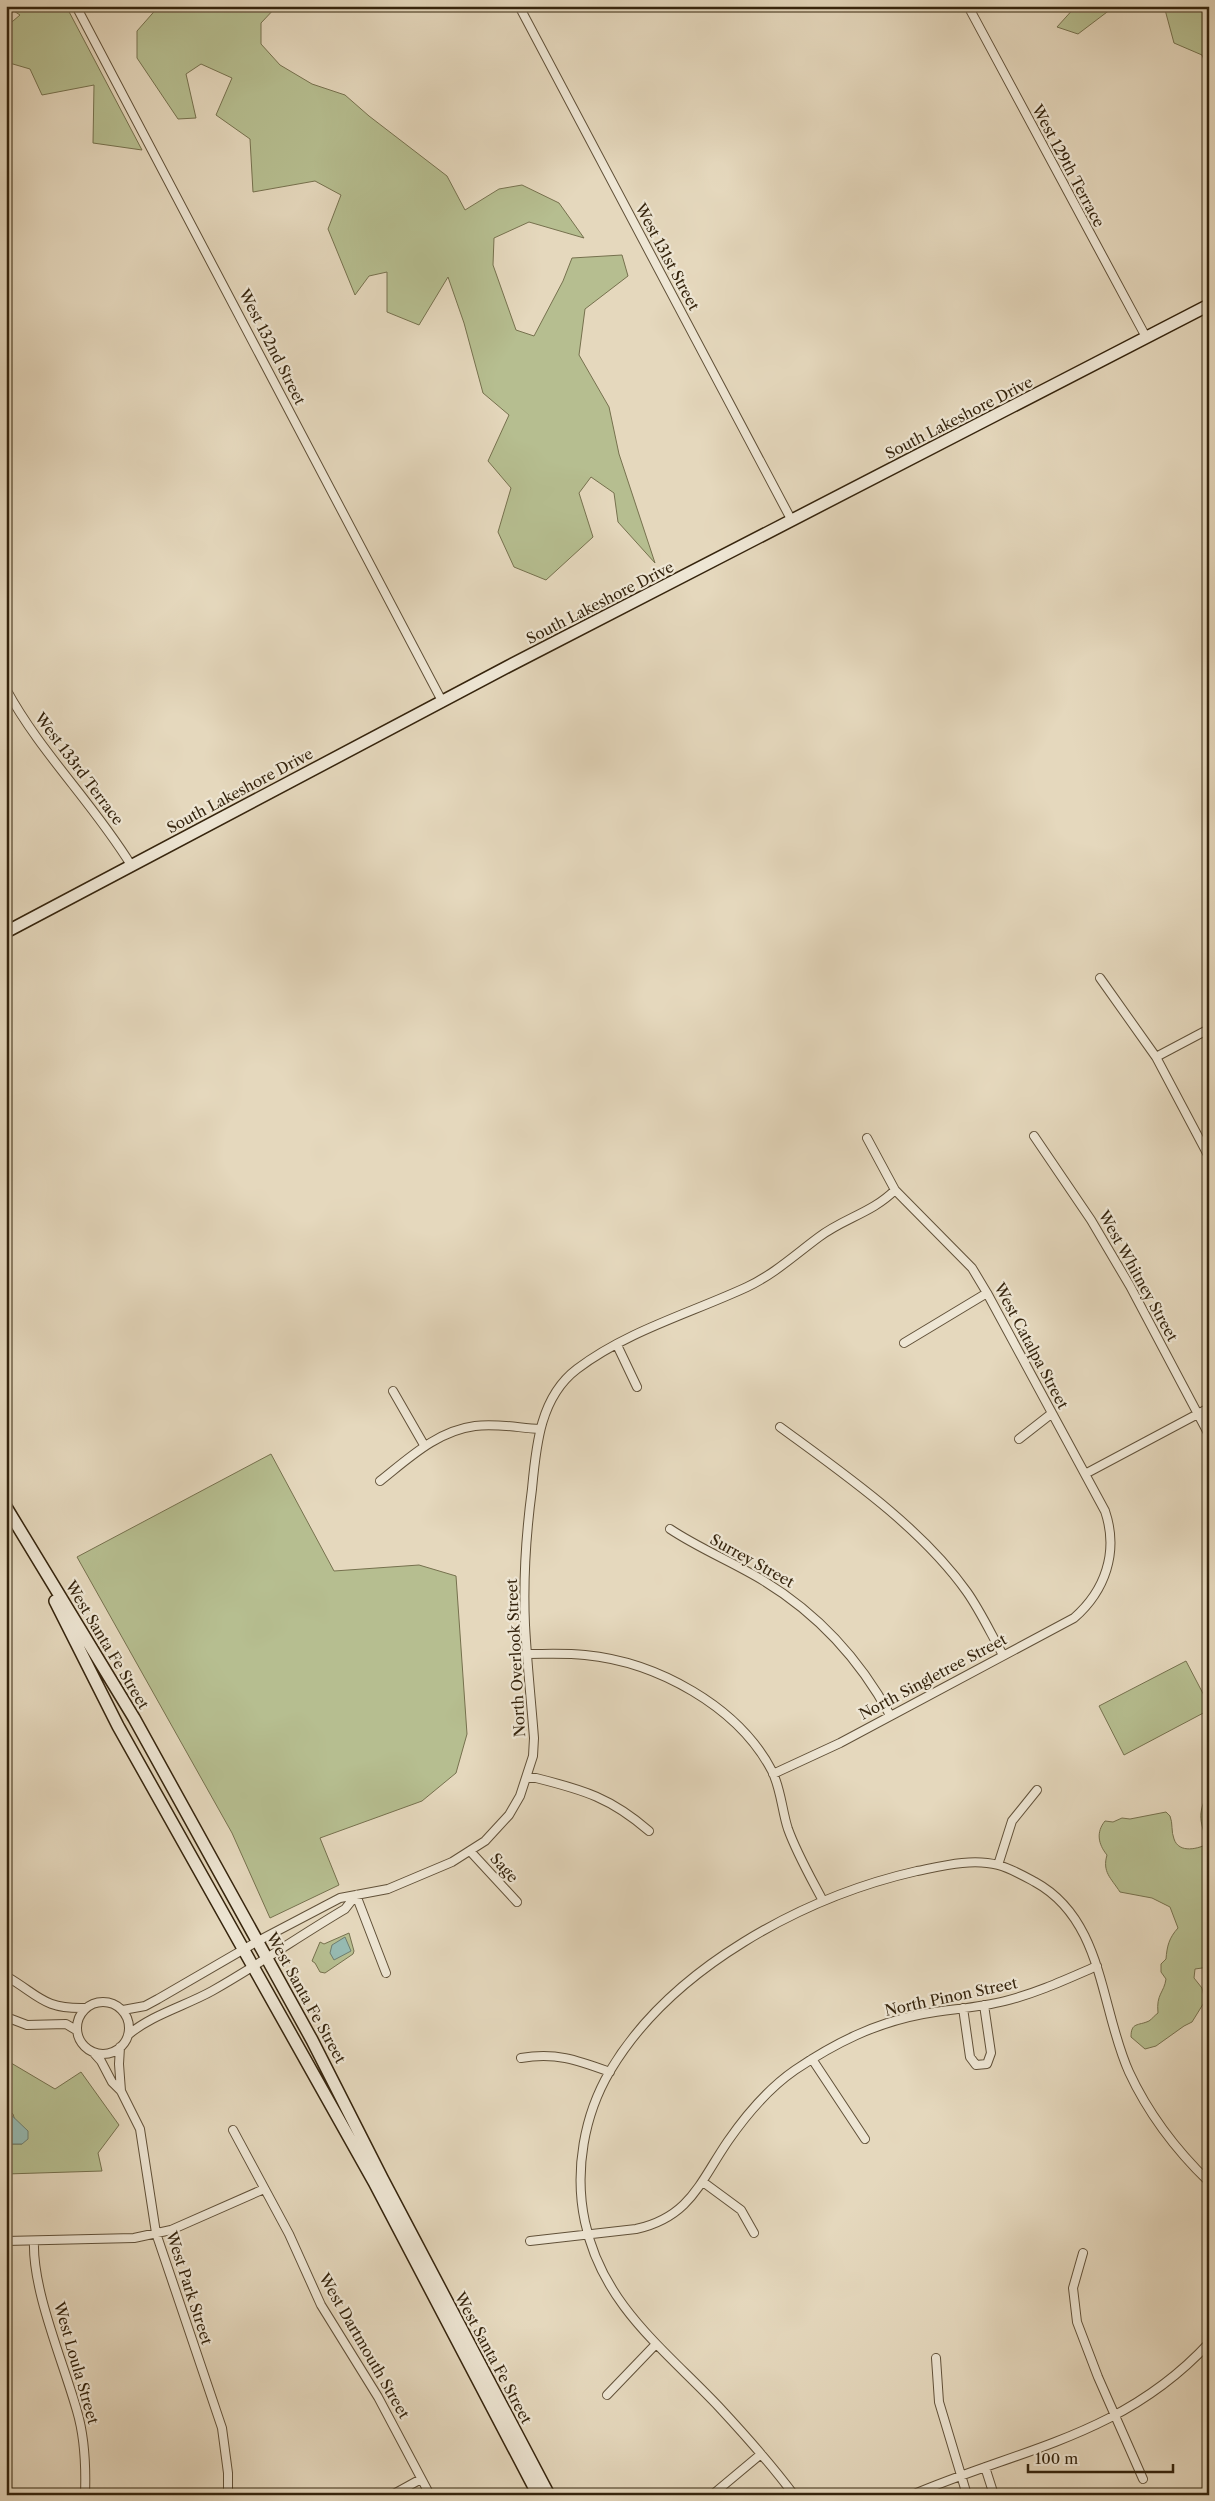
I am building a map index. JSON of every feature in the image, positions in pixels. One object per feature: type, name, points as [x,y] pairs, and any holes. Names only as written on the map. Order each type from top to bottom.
[{"type":"street","name":"West 132nd Street","points":[[76,6],[442,701]]},
{"type":"street","name":"West 131st Street","points":[[519,6],[792,520]]},
{"type":"street","name":"West 129th Terrace","points":[[968,6],[1146,337]]},
{"type":"street","name":"South Lakeshore Drive","points":[[6,932],[442,701],[1209,305]]},
{"type":"street","name":"West 133rd Terrace","points":[[6,689],[28,726],[107,828],[131,865]]},
{"type":"street","points":[[1100,978],[1156,1056],[1209,1157]]},
{"type":"street","points":[[1156,1056],[1209,1029]]},
{"type":"street","name":"West Whitney Street","points":[[1034,1136],[1091,1220],[1116,1261],[1209,1435]]},
{"type":"street","name":"West Catalpa Street","points":[[868,1138],[895,1190],[972,1268],[1105,1511],[1112,1538],[1110,1557],[1097,1592]]},
{"type":"street","name":"North Overlook Street","points":[[123,2010],[145,2006],[158,2000],[258,1941],[340,1898],[388,1889],[452,1862],[485,1841],[509,1815],[527,1778],[533,1756],[534,1738],[524,1577],[528,1524],[540,1429],[552,1398],[576,1370],[617,1345],[749,1286],[821,1236],[881,1204],[895,1190]]},
{"type":"street","points":[[904,1343],[987,1293]]},
{"type":"street","points":[[617,1345],[637,1386]]},
{"type":"street","points":[[393,1391],[424,1445]]},
{"type":"street","points":[[1085,1474],[1209,1408]]},
{"type":"street","points":[[1019,1439],[1052,1414]]},
{"type":"street","points":[[380,1481],[424,1445],[441,1437],[475,1426],[540,1429]]},
{"type":"street","points":[[780,1427],[859,1486],[939,1558],[967,1592],[1003,1655]]},
{"type":"street","name":"West Santa Fe Street","points":[[6,1507],[118,1726],[242,1950],[374,2182],[538,2495]]},
{"type":"street","name":"West Santa Fe Street","points":[[17,1527],[134,1718],[258,1941],[312,2040],[382,2178],[549,2495]]},
{"type":"street","name":"Surrey Street","points":[[670,1529],[699,1548],[762,1580],[811,1615],[853,1659],[876,1690],[890,1715]]},
{"type":"street","name":"North Singletree Street","points":[[773,1774],[1074,1618],[1086,1607],[1097,1592]]},
{"type":"street","points":[[528,1654],[588,1655],[643,1669],[684,1686],[720,1710],[738,1726],[764,1756],[773,1774],[788,1829],[823,1901]]},
{"type":"street","points":[[527,1778],[553,1782],[595,1795],[628,1813],[649,1831]]},
{"type":"street","points":[[998,1865],[1012,1821],[1037,1790]]},
{"type":"street","name":"Sage","points":[[470,1851],[517,1902]]},
{"type":"street","points":[[794,2495],[720,2408],[625,2310],[610,2288],[596,2259],[582,2201],[582,2157],[589,2118],[598,2093],[610,2072],[636,2036],[686,1986],[740,1944],[823,1901],[871,1883],[934,1867],[962,1864],[998,1865],[1034,1881],[1056,1897],[1080,1926],[1088,1939],[1117,2042],[1142,2097],[1178,2149],[1209,2182]]},
{"type":"street","points":[[6,2017],[27,2025],[66,2024],[76,2030],[84,2047],[93,2052],[110,2054],[120,2047],[128,2035],[139,2026],[182,2006],[267,1958],[345,1909],[356,1895]]},
{"type":"street","points":[[356,1895],[386,1973]]},
{"type":"street","name":"North Pinon Street","points":[[530,2241],[589,2236],[636,2229],[664,2220],[691,2199],[728,2141],[755,2107],[793,2072],[846,2039],[884,2024],[923,2014],[984,2005],[1046,1988],[1097,1966]]},
{"type":"street","points":[[6,1976],[44,2002],[56,2007],[85,2008]]},
{"type":"street","points":[[76,2030],[80,2014],[85,2008],[100,2001],[109,2002],[123,2010],[129,2026],[128,2035]]},
{"type":"street","points":[[963,2008],[970,2057],[976,2065],[986,2064],[992,2053],[984,2005]]},
{"type":"street","name":"West Park Street","points":[[120,2047],[121,2091]]},
{"type":"street","name":"West Park Street","points":[[93,2052],[101,2060],[112,2082],[121,2091],[140,2129],[156,2233],[222,2428],[228,2473],[228,2495]]},
{"type":"street","points":[[521,2058],[558,2055],[610,2072]]},
{"type":"street","points":[[812,2059],[865,2139]]},
{"type":"street","name":"West Dartmouth Street","points":[[233,2130],[289,2234],[321,2304],[378,2397],[430,2495]]},
{"type":"street","points":[[703,2182],[741,2210],[754,2232]]},
{"type":"street","points":[[6,2241],[112,2240],[171,2230],[264,2189]]},
{"type":"street","name":"West Loula Street","points":[[34,2241],[35,2270],[78,2413],[86,2470],[86,2495]]},
{"type":"street","points":[[1084,2253],[1073,2288],[1077,2322],[1143,2479]]},
{"type":"street","points":[[607,2395],[656,2344]]},
{"type":"street","points":[[912,2495],[961,2474],[1061,2442],[1115,2416],[1161,2387],[1208,2346]]},
{"type":"street","points":[[936,2358],[939,2402],[966,2495]]},
{"type":"street","points":[[712,2495],[760,2454]]},
{"type":"street","points":[[985,2466],[994,2495]]},
{"type":"street","points":[[392,2495],[421,2479]]},
{"type":"green space","points":[[6,6],[66,6],[142,150],[93,143],[94,85],[42,95],[30,69],[6,62],[6,27],[20,15]]},
{"type":"green space","points":[[159,6],[277,6],[261,23],[261,44],[280,65],[312,84],[345,95],[369,116],[447,176],[465,210],[499,189],[522,185],[559,203],[584,238],[529,222],[494,238],[493,265],[516,330],[534,336],[563,281],[572,258],[622,255],[628,276],[585,309],[579,355],[609,407],[619,454],[655,563],[618,522],[614,493],[591,477],[579,493],[593,537],[546,580],[514,567],[498,532],[511,488],[488,461],[509,415],[483,393],[464,323],[448,277],[419,325],[387,312],[387,272],[369,276],[355,295],[328,229],[341,195],[315,181],[253,192],[250,139],[216,115],[232,78],[201,64],[186,74],[196,118],[178,119],[137,58],[137,31]]},
{"type":"green space","points":[[1076,6],[1115,6],[1078,34],[1057,27]]},
{"type":"green space","points":[[1164,6],[1209,6],[1209,72],[1202,55],[1174,43]]},
{"type":"green space","points":[[271,1454],[334,1571],[419,1565],[456,1576],[467,1734],[456,1773],[422,1801],[320,1838],[339,1885],[270,1918],[232,1833],[77,1557]]},
{"type":"green space","points":[[1186,1661],[1209,1705],[1209,1710],[1124,1755],[1099,1706]]},
{"type":"green space","points":[[1209,1792],[1209,1839],[1207,1840],[1202,1827],[1201,1810]]},
{"type":"green space","points":[[1166,1812],[1171,1819],[1174,1839],[1180,1847],[1190,1849],[1209,1843],[1209,1967],[1195,1969],[1194,1978],[1202,1988],[1205,2001],[1192,2022],[1156,2046],[1145,2049],[1131,2037],[1131,2032],[1136,2025],[1149,2021],[1158,2013],[1158,2002],[1166,1979],[1161,1972],[1161,1964],[1166,1959],[1172,1935],[1178,1928],[1170,1907],[1152,1898],[1120,1892],[1107,1870],[1107,1855],[1100,1842],[1099,1834],[1105,1821],[1113,1822],[1122,1818],[1130,1819]]},
{"type":"green space","points":[[349,1933],[354,1951],[353,1954],[325,1973],[320,1972],[312,1961],[320,1942],[324,1944]]},
{"type":"green space","points":[[6,2060],[55,2089],[81,2072],[119,2125],[98,2153],[102,2171],[6,2174],[6,2144],[22,2144],[13,2114],[6,2110]]},
{"type":"water","points":[[345,1937],[351,1951],[334,1960],[330,1953],[332,1945]]},
{"type":"water","points":[[6,2110],[28,2131],[28,2139],[22,2144],[6,2144]]}]
